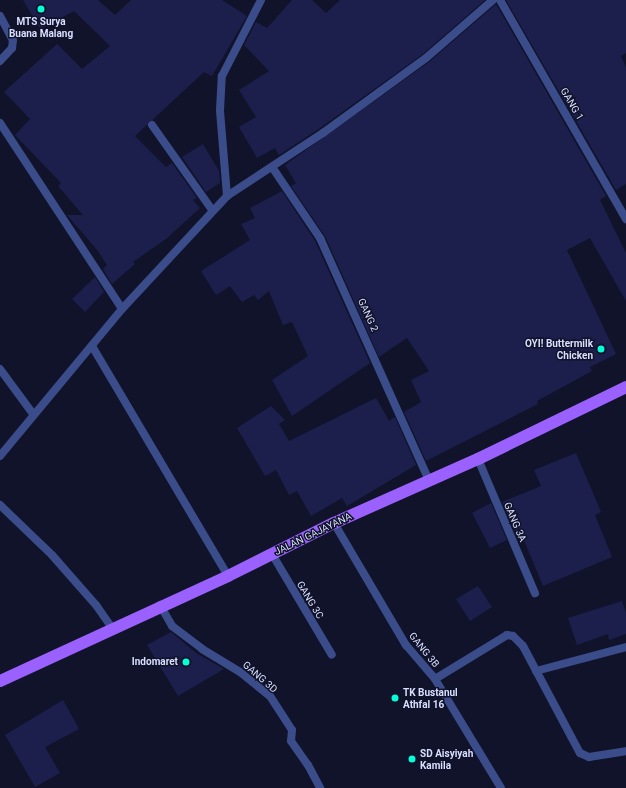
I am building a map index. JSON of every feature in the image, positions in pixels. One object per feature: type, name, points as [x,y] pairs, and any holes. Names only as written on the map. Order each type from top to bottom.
[{"type":"main road","name":"JALAN GAJAYANA","points":[[0,680],[160,605],[228,576],[334,523],[478,459],[626,387]]},
{"type":"street","points":[[227,196],[220,110],[222,76],[261,0]]},
{"type":"street","points":[[0,456],[33,414],[122,309],[227,196],[272,168],[426,58],[493,0]]},
{"type":"street","name":"GANG 1","points":[[500,0],[626,219]]},
{"type":"street","points":[[0,16],[13,40],[12,48],[0,61]]},
{"type":"street","points":[[0,123],[122,309]]},
{"type":"street","points":[[152,125],[213,211]]},
{"type":"street","name":"GANG 2","points":[[272,168],[320,238],[429,480]]},
{"type":"street","points":[[92,346],[228,576]]},
{"type":"street","points":[[0,369],[33,414]]},
{"type":"street","name":"GANG 3A","points":[[478,459],[535,593]]},
{"type":"street","points":[[0,506],[52,555],[96,606],[112,628]]},
{"type":"street","name":"GANG 3B","points":[[334,523],[406,645],[435,679],[502,788]]},
{"type":"street","name":"GANG 3C","points":[[272,554],[332,655]]},
{"type":"street","name":"GANG 3D","points":[[160,605],[172,626],[202,649],[240,672],[270,696],[292,730],[291,741],[308,765],[320,788]]},
{"type":"street","points":[[435,679],[507,636],[519,640],[580,754],[598,756],[626,750]]},
{"type":"street","points":[[536,671],[626,647]]},
{"type":"building","points":[[23,0],[98,0],[115,15],[131,0],[222,0],[247,16],[212,76],[204,72],[135,136],[166,167],[172,163],[197,198],[193,200],[200,208],[166,239],[133,262],[135,264],[112,284],[103,269],[107,265],[98,251],[67,215],[83,215],[58,186],[61,183],[15,135],[30,119],[4,92],[57,44],[82,69],[110,46],[74,11],[40,29]]},
{"type":"building","points":[[292,0],[312,0],[326,13],[340,0],[485,0],[423,54],[320,128],[279,155],[275,148],[257,158],[239,127],[256,117],[239,90],[269,71],[244,45],[256,22],[267,28]]},
{"type":"building","points":[[506,0],[626,0],[626,53],[621,56],[626,68],[626,184],[616,190]]},
{"type":"building","points":[[496,4],[606,196],[600,200],[626,253],[626,301],[590,238],[567,250],[616,354],[590,367],[592,371],[537,401],[538,404],[426,461],[404,412],[421,402],[411,380],[429,371],[407,338],[379,357],[325,236],[291,186],[296,183],[285,165],[429,62]]},
{"type":"building","points":[[203,144],[219,171],[220,183],[206,192],[182,157]]},
{"type":"building","points":[[282,191],[315,241],[370,363],[292,416],[272,380],[308,356],[292,322],[283,325],[269,291],[258,300],[254,295],[242,302],[230,286],[216,295],[201,271],[250,240],[241,224],[255,218],[250,208]]},
{"type":"building","points":[[95,277],[104,292],[85,312],[72,299]]},
{"type":"building","points":[[376,398],[389,421],[395,417],[416,465],[347,506],[342,498],[311,516],[297,491],[289,495],[276,470],[265,476],[237,428],[271,406],[285,420],[279,424],[289,441]]},
{"type":"building","points":[[576,453],[601,512],[595,515],[612,557],[543,586],[521,533],[517,536],[502,502],[541,486],[534,470]]},
{"type":"building","points":[[491,503],[507,540],[490,548],[472,513]]},
{"type":"building","points":[[478,586],[492,607],[470,621],[456,599]]},
{"type":"building","points":[[622,601],[626,613],[626,634],[609,640],[608,634],[577,645],[568,618]]},
{"type":"building","name":"Indomaret","points":[[171,632],[196,653],[224,669],[178,696],[147,645]]},
{"type":"building","points":[[63,700],[79,729],[45,747],[60,773],[35,787],[5,735]]},
{"type":"place","name":"MTS Surya Buana Malang","points":[[41,9]]},
{"type":"place","name":"OYI! Buttermilk Chicken","points":[[601,349]]},
{"type":"place","name":"Indomaret","points":[[186,662]]},
{"type":"place","name":"TK Bustanul Athfal 16","points":[[395,698]]},
{"type":"place","name":"SD Aisyiyah Kamila","points":[[412,759]]}]
